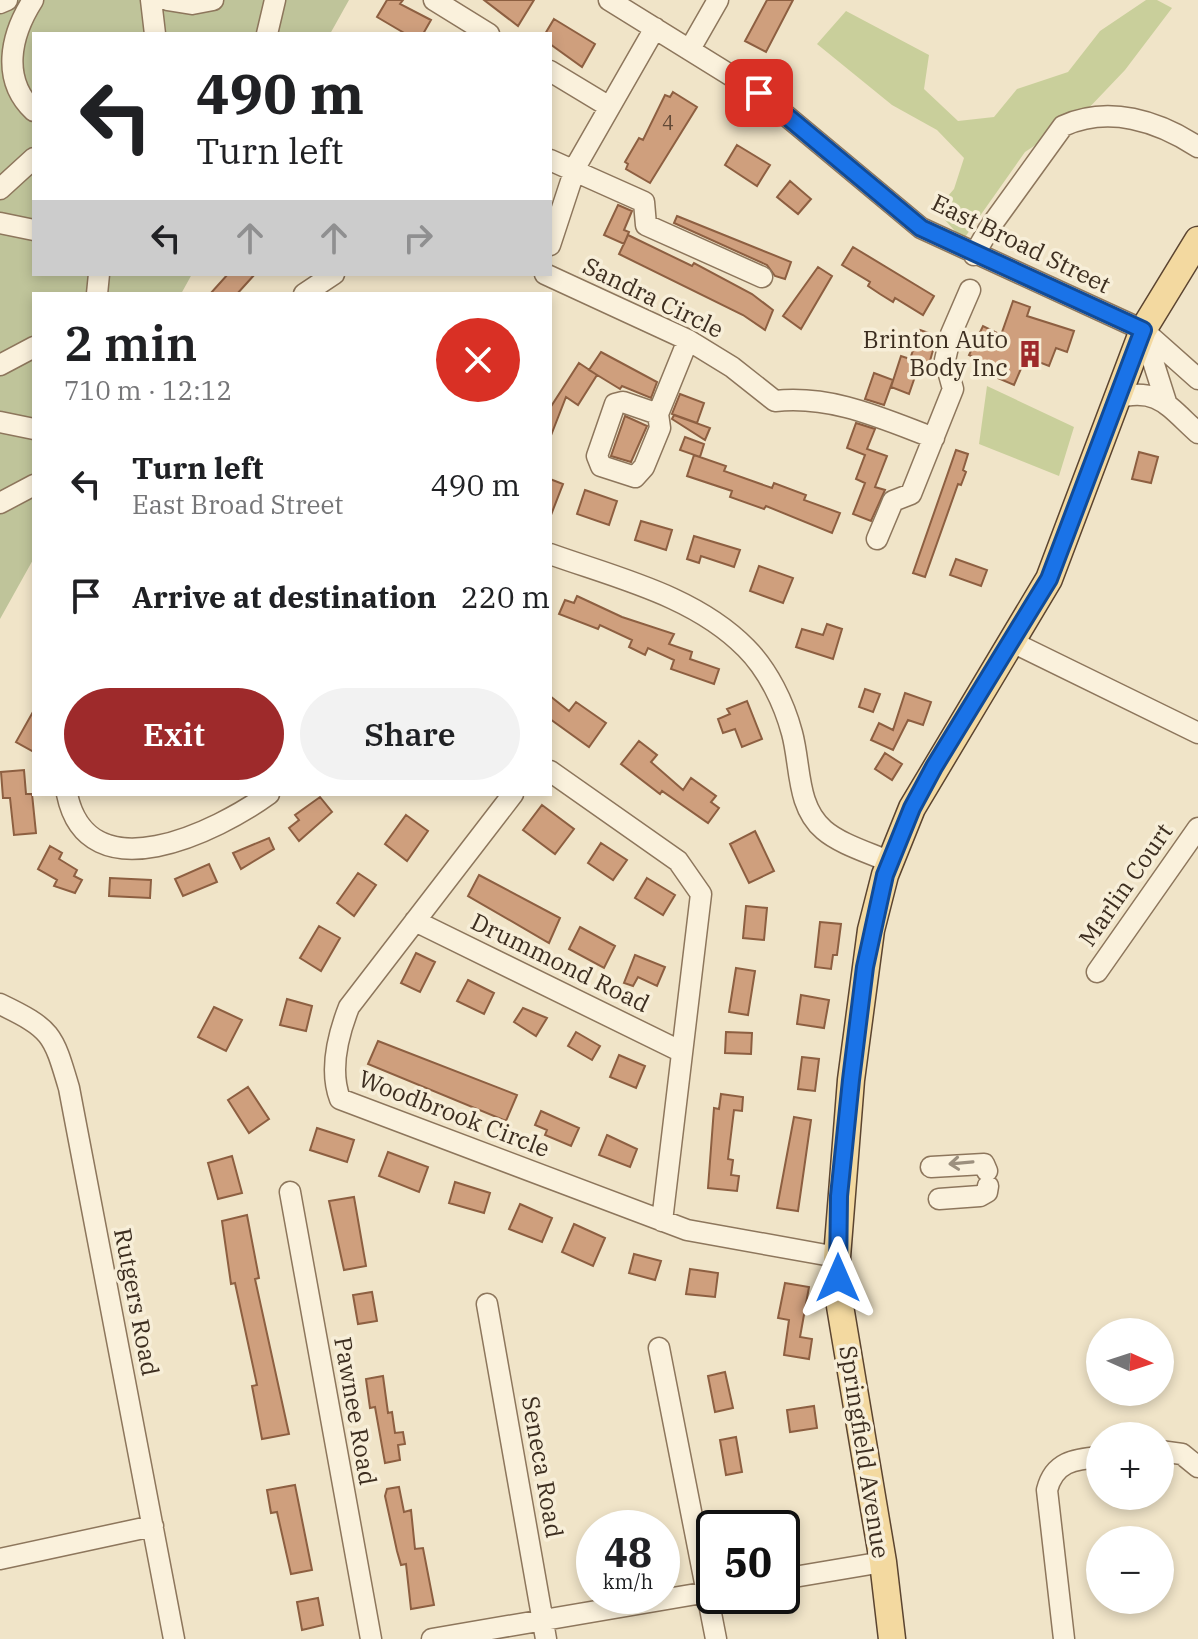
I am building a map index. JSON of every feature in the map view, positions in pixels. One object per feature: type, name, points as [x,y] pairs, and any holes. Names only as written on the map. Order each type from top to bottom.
[{"type":"main road","name":"Springfield Avenue","points":[[889,1631],[883,1562],[840,1306],[837,1257],[842,1169],[865,967],[890,862],[934,767],[1012,642],[1055,564],[1143,330],[1198,240]]},
{"type":"street","points":[[0,3],[7,0]]},
{"type":"street","points":[[32,109],[15,89],[11,71],[16,41],[33,0]]},
{"type":"street","points":[[152,0],[155,32]]},
{"type":"street","points":[[167,0],[192,4],[213,0]]},
{"type":"street","points":[[267,32],[275,0]]},
{"type":"street","points":[[434,0],[486,32]]},
{"type":"street","name":"East Broad Street","points":[[609,0],[759,93],[921,228],[974,255],[1143,330],[1192,374]]},
{"type":"street","points":[[690,49],[718,0]]},
{"type":"street","points":[[552,239],[574,171],[608,106],[655,28]]},
{"type":"street","points":[[552,72],[608,106]]},
{"type":"street","points":[[974,255],[990,227],[1063,126],[1080,118],[1121,117],[1172,130],[1198,147]]},
{"type":"street","points":[[0,189],[32,160]]},
{"type":"street","points":[[552,161],[644,202],[646,225],[762,277]]},
{"type":"street","points":[[0,223],[32,230]]},
{"type":"street","points":[[307,292],[327,276]]},
{"type":"street","name":"Sandra Circle","points":[[549,276],[688,340],[732,367],[775,401],[806,398],[842,404],[934,438]]},
{"type":"street","points":[[877,539],[893,501],[911,494],[953,389],[945,360],[951,334],[970,290]]},
{"type":"street","points":[[1143,330],[1167,405]]},
{"type":"street","points":[[658,414],[688,340]]},
{"type":"street","points":[[0,365],[32,348]]},
{"type":"street","points":[[1159,381],[1169,370],[1192,374]]},
{"type":"street","points":[[1115,398],[1138,392],[1167,405],[1198,433]]},
{"type":"street","points":[[0,422],[32,429]]},
{"type":"street","points":[[0,503],[32,486]]},
{"type":"street","points":[[552,555],[681,602],[747,649],[782,703],[792,735],[803,798],[811,814],[825,831],[890,862]]},
{"type":"street","points":[[1012,642],[1198,733]]},
{"type":"street","points":[[552,772],[678,861],[701,894],[662,1221]]},
{"type":"street","points":[[68,796],[75,818],[92,837],[128,849],[167,845],[198,835],[243,812],[266,796]]},
{"type":"street","name":"Woodbrook Circle","points":[[511,796],[349,1007],[336,1055],[335,1085],[340,1099],[662,1221],[739,1241],[837,1257]]},
{"type":"street","name":"Marlin Court","points":[[1097,972],[1198,828]]},
{"type":"street","name":"Drummond Road","points":[[415,921],[682,1052]]},
{"type":"street","name":"Rutgers Road","points":[[0,1004],[34,1020],[52,1036],[69,1088],[174,1639]]},
{"type":"street","points":[[931,1167],[974,1162],[984,1164],[987,1192],[980,1196],[939,1199]]},
{"type":"street","name":"Pawnee Road","points":[[290,1192],[371,1639]]},
{"type":"street","name":"Seneca Road","points":[[487,1304],[544,1630]]},
{"type":"street","points":[[659,1348],[696,1524]]},
{"type":"street","points":[[1174,1453],[1182,1454],[1198,1467]]},
{"type":"street","points":[[1064,1639],[1047,1490],[1049,1480],[1064,1463],[1086,1459]]},
{"type":"street","points":[[0,1559],[153,1526]]},
{"type":"street","points":[[800,1576],[883,1562]]},
{"type":"street","points":[[432,1639],[544,1630],[696,1594]]},
{"type":"street","points":[[713,1614],[716,1639]]},
{"type":"green space","points":[[0,0],[349,0],[331,32],[32,32],[32,276],[191,276],[182,292],[32,292],[32,562],[0,619]]},
{"type":"green space","points":[[1146,0],[1157,0],[1172,8],[1125,70],[1085,112],[1025,152],[963,240],[936,210],[954,189],[964,158],[937,130],[892,105],[817,44],[846,11],[929,55],[924,89],[958,121],[994,117],[1017,89],[1068,72],[1100,31]]},
{"type":"green space","points":[[987,386],[1074,427],[1059,476],[979,444]]},
{"type":"building","points":[[387,0],[403,0],[400,4],[431,20],[424,32],[403,32],[377,17]]},
{"type":"building","points":[[484,0],[534,0],[518,26]]},
{"type":"building","points":[[767,0],[793,0],[766,52],[745,41]]},
{"type":"building","points":[[554,19],[595,44],[582,67],[552,45],[552,32],[546,32]]},
{"type":"building","points":[[673,92],[697,107],[650,183],[626,169],[628,164],[625,162],[639,138],[643,140],[665,95],[670,97]]},
{"type":"building","points":[[737,145],[770,165],[757,186],[725,165]]},
{"type":"building","points":[[790,181],[811,199],[798,214],[777,197]]},
{"type":"building","points":[[618,205],[632,211],[624,230],[629,232],[624,244],[604,235]]},
{"type":"building","points":[[677,216],[791,262],[785,279],[775,276],[767,265],[674,223]]},
{"type":"building","points":[[628,235],[692,266],[694,263],[752,294],[773,310],[765,330],[743,315],[619,254]]},
{"type":"building","points":[[853,247],[934,296],[923,315],[895,298],[893,302],[880,294],[868,286],[870,282],[842,265]]},
{"type":"building","points":[[818,267],[832,276],[801,329],[783,316]]},
{"type":"building","points":[[226,276],[253,276],[239,292],[212,292]]},
{"type":"building","points":[[1013,301],[1030,307],[1027,316],[1074,331],[1067,352],[1056,348],[1049,366],[1026,357],[1014,385],[993,376],[996,368],[969,355],[983,326],[1001,335]]},
{"type":"building","points":[[920,330],[937,336],[928,368],[919,365],[909,394],[891,387],[901,356],[910,359]]},
{"type":"building","points":[[601,352],[657,382],[651,398],[622,386],[620,389],[589,370]]},
{"type":"building","points":[[579,363],[597,375],[578,405],[566,397],[552,433],[552,405]]},
{"type":"building","points":[[874,373],[893,380],[884,405],[865,399]]},
{"type":"building","points":[[680,394],[704,403],[697,423],[672,414]]},
{"type":"building","points":[[674,415],[710,428],[705,440],[672,419]]},
{"type":"building","points":[[625,416],[647,426],[631,462],[611,456]]},
{"type":"building","points":[[856,423],[875,429],[867,449],[887,456],[875,487],[885,490],[871,521],[853,514],[865,483],[856,479],[865,455],[847,448]]},
{"type":"building","points":[[685,437],[704,444],[700,457],[680,450]]},
{"type":"building","points":[[956,450],[968,454],[963,470],[966,472],[961,485],[958,484],[925,577],[913,573]]},
{"type":"building","points":[[1139,452],[1158,457],[1151,483],[1132,479]]},
{"type":"building","points":[[694,455],[726,466],[724,471],[772,488],[774,483],[806,495],[804,500],[840,513],[832,533],[766,506],[764,509],[730,497],[732,491],[687,476]]},
{"type":"building","points":[[552,480],[563,484],[552,512]]},
{"type":"building","points":[[585,490],[617,501],[609,525],[577,514]]},
{"type":"building","points":[[641,521],[672,530],[666,550],[635,540]]},
{"type":"building","points":[[694,536],[740,550],[734,567],[701,556],[699,563],[687,559]]},
{"type":"building","points":[[956,559],[987,570],[981,586],[950,575]]},
{"type":"building","points":[[759,566],[793,578],[783,603],[750,591]]},
{"type":"building","points":[[577,596],[622,617],[674,634],[669,644],[692,652],[690,659],[719,669],[714,684],[671,669],[674,660],[648,648],[645,655],[629,647],[632,640],[600,625],[598,629],[559,614],[565,600],[574,603]]},
{"type":"building","points":[[827,624],[842,629],[833,659],[796,647],[802,629],[823,635]]},
{"type":"building","points":[[865,689],[880,694],[873,712],[859,707]]},
{"type":"building","points":[[905,693],[931,702],[923,725],[908,720],[893,750],[871,740],[879,723],[893,730]]},
{"type":"building","points":[[552,698],[569,711],[576,702],[606,723],[589,747],[552,720]]},
{"type":"building","points":[[747,701],[762,739],[742,747],[735,729],[723,733],[718,719],[730,714],[727,709]]},
{"type":"building","points":[[32,714],[32,751],[16,742]]},
{"type":"building","points":[[639,741],[657,755],[651,762],[683,790],[691,778],[716,796],[711,802],[719,808],[708,823],[662,791],[660,794],[621,764]]},
{"type":"building","points":[[885,753],[902,764],[892,780],[875,769]]},
{"type":"building","points":[[24,770],[26,794],[32,794],[36,833],[14,835],[10,798],[3,798],[1,772]]},
{"type":"building","points":[[320,797],[332,812],[299,841],[289,828],[299,820],[295,815]]},
{"type":"building","points":[[542,805],[574,829],[555,854],[523,830]]},
{"type":"building","points":[[406,815],[428,831],[407,861],[385,844]]},
{"type":"building","points":[[755,831],[774,871],[749,883],[730,844]]},
{"type":"building","points":[[269,838],[274,849],[241,869],[233,853]]},
{"type":"building","points":[[601,843],[627,860],[613,880],[588,863]]},
{"type":"building","points":[[50,846],[62,853],[59,859],[77,870],[74,876],[82,880],[75,893],[54,886],[57,880],[38,869]]},
{"type":"building","points":[[209,864],[217,882],[183,896],[175,879]]},
{"type":"building","points":[[358,873],[376,885],[354,916],[337,903]]},
{"type":"building","points":[[479,875],[560,918],[549,943],[468,896]]},
{"type":"building","points":[[110,878],[151,880],[150,898],[109,896]]},
{"type":"building","points":[[647,878],[675,895],[663,915],[635,898]]},
{"type":"building","points":[[746,906],[767,908],[764,940],[743,938]]},
{"type":"building","points":[[820,922],[841,924],[837,955],[833,955],[831,969],[815,967]]},
{"type":"building","points":[[319,926],[340,938],[321,971],[300,958]]},
{"type":"building","points":[[580,927],[615,946],[604,968],[569,949]]},
{"type":"building","points":[[416,953],[435,962],[420,992],[401,983]]},
{"type":"building","points":[[635,955],[665,967],[657,986],[638,977],[633,986],[624,983]]},
{"type":"building","points":[[736,968],[755,971],[748,1015],[729,1012]]},
{"type":"building","points":[[468,980],[494,993],[484,1014],[457,1001]]},
{"type":"building","points":[[801,995],[829,1000],[824,1028],[797,1024]]},
{"type":"building","points":[[287,999],[312,1006],[306,1031],[280,1025]]},
{"type":"building","points":[[214,1007],[242,1020],[226,1051],[198,1037]]},
{"type":"building","points":[[523,1008],[547,1018],[536,1036],[514,1022]]},
{"type":"building","points":[[576,1032],[600,1046],[592,1060],[568,1046]]},
{"type":"building","points":[[726,1032],[752,1033],[751,1054],[725,1053]]},
{"type":"building","points":[[378,1041],[517,1095],[506,1121],[368,1064]]},
{"type":"building","points":[[619,1055],[645,1066],[636,1088],[610,1077]]},
{"type":"building","points":[[802,1057],[819,1059],[815,1091],[798,1089]]},
{"type":"building","points":[[248,1087],[269,1119],[249,1133],[228,1100]]},
{"type":"building","points":[[721,1094],[743,1097],[742,1111],[734,1110],[728,1159],[733,1160],[731,1175],[739,1176],[737,1191],[708,1188],[714,1108],[719,1109]]},
{"type":"building","points":[[541,1111],[579,1128],[571,1146],[545,1135],[547,1130],[535,1125]]},
{"type":"building","points":[[794,1117],[811,1120],[798,1211],[777,1208]]},
{"type":"building","points":[[317,1128],[354,1140],[347,1162],[310,1150]]},
{"type":"building","points":[[607,1135],[637,1149],[630,1167],[599,1155]]},
{"type":"building","points":[[388,1152],[428,1167],[419,1192],[379,1176]]},
{"type":"building","points":[[232,1156],[242,1193],[218,1199],[208,1163]]},
{"type":"building","points":[[455,1182],[490,1193],[484,1213],[449,1203]]},
{"type":"building","points":[[354,1197],[366,1266],[344,1270],[329,1201]]},
{"type":"building","points":[[520,1204],[552,1218],[542,1242],[509,1229]]},
{"type":"building","points":[[247,1215],[259,1278],[255,1279],[289,1434],[262,1439],[252,1386],[257,1385],[235,1283],[231,1284],[222,1221]]},
{"type":"building","points":[[574,1224],[605,1238],[593,1266],[562,1252]]},
{"type":"building","points":[[634,1254],[661,1261],[655,1280],[629,1273]]},
{"type":"building","points":[[690,1269],[718,1273],[715,1297],[686,1294]]},
{"type":"building","points":[[785,1283],[809,1287],[800,1337],[812,1339],[809,1359],[784,1355],[789,1320],[778,1318]]},
{"type":"building","points":[[372,1292],[377,1321],[358,1324],[353,1295]]},
{"type":"building","points":[[725,1372],[733,1408],[715,1412],[708,1376]]},
{"type":"building","points":[[383,1376],[388,1413],[392,1412],[395,1433],[403,1432],[405,1444],[398,1445],[400,1460],[385,1463],[375,1407],[370,1408],[366,1379]]},
{"type":"building","points":[[814,1406],[817,1428],[790,1432],[787,1410]]},
{"type":"building","points":[[736,1437],[742,1472],[726,1475],[720,1440]]},
{"type":"building","points":[[295,1485],[312,1570],[291,1574],[277,1512],[271,1513],[267,1490]]},
{"type":"building","points":[[399,1487],[404,1512],[411,1510],[415,1549],[423,1548],[434,1605],[411,1609],[406,1564],[401,1565],[385,1496],[387,1489]]},
{"type":"building","points":[[318,1598],[323,1625],[302,1630],[297,1602]]},
{"type":"place","name":"Brinton Auto Body Inc","points":[[1030,354]]},
{"type":"route","points":[[759,93],[921,228],[974,255],[1143,330],[1100,436],[1049,579],[934,767],[900,834],[885,875],[871,930],[851,1080],[839,1196],[838,1278]]}]
